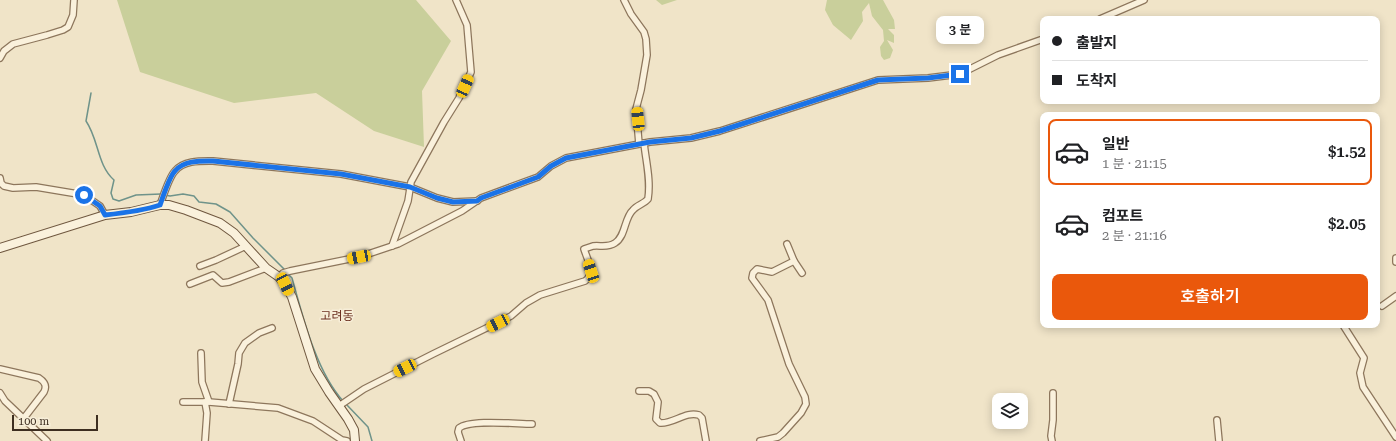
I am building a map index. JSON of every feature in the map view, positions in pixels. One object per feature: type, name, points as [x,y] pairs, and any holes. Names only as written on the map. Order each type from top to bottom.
[{"type":"street","points":[[0,58],[4,51],[13,44],[47,35],[68,27],[73,15],[74,0]]},
{"type":"street","points":[[392,246],[408,202],[410,182],[459,98],[471,72],[467,25],[456,0]]},
{"type":"street","points":[[340,406],[364,389],[511,316],[526,303],[540,295],[585,281],[589,278],[591,271],[584,249],[594,246],[607,246],[615,243],[633,210],[648,199],[649,168],[642,144],[636,109],[647,55],[646,39],[644,32],[631,14],[624,0]]},
{"type":"street","points":[[1107,16],[1144,0]]},
{"type":"street","points":[[281,275],[290,271],[359,257],[392,246],[462,211],[481,198],[538,177],[551,166],[566,158],[642,144],[691,138],[720,131],[878,80],[928,78],[960,74],[998,55],[1040,40]]},
{"type":"street","points":[[161,202],[174,171],[184,164],[196,161],[221,161],[341,174],[410,187],[437,198],[453,202],[477,201]]},
{"type":"street","points":[[0,178],[1,183],[4,186],[13,188],[36,187],[84,195],[100,206],[105,215]]},
{"type":"street","points":[[0,248],[105,215],[132,212],[161,202],[220,223],[234,233],[266,268],[281,275],[292,297],[315,369],[354,430],[355,441]]},
{"type":"street","points":[[787,244],[794,261],[802,273]]},
{"type":"street","points":[[200,266],[246,246]]},
{"type":"street","points":[[1396,258],[1396,262]]},
{"type":"street","points":[[760,441],[778,437],[801,413],[806,404],[805,397],[789,364],[768,300],[752,278],[753,273],[757,269],[772,272],[794,261]]},
{"type":"street","points":[[190,284],[214,275],[222,282],[229,282],[266,268]]},
{"type":"street","points":[[1382,306],[1396,296]]},
{"type":"street","points":[[229,404],[238,364],[239,352],[245,343],[272,328]]},
{"type":"street","points":[[1345,328],[1364,358],[1360,373],[1363,387],[1396,437]]},
{"type":"street","points":[[201,353],[202,382],[207,402],[205,441]]},
{"type":"street","points":[[0,369],[39,378],[44,381],[46,388],[44,392],[24,418]]},
{"type":"street","points":[[639,391],[649,391],[654,394],[658,402],[656,419],[660,423],[673,421],[686,414],[699,415],[702,418],[706,441]]},
{"type":"street","points":[[0,393],[5,401],[47,441]]},
{"type":"street","points":[[1052,441],[1053,393]]},
{"type":"street","points":[[184,402],[207,402],[278,408],[313,421],[343,441]]},
{"type":"street","points":[[1217,420],[1219,441]]},
{"type":"street","points":[[460,441],[458,432],[459,428],[466,425],[490,422],[532,424]]},
{"type":"green space","points":[[117,0],[416,0],[451,41],[422,91],[424,147],[374,131],[316,93],[234,103],[140,72]]},
{"type":"green space","points":[[656,0],[677,0],[662,5]]},
{"type":"green space","points":[[827,0],[883,0],[894,20],[895,29],[888,29],[894,35],[894,43],[887,40],[893,50],[890,58],[884,60],[881,56],[880,47],[884,41],[883,30],[872,16],[869,3],[862,12],[863,21],[851,40],[833,25],[825,10]]},
{"type":"waterway","points":[[91,93],[86,121],[104,167],[114,180],[111,193],[113,199],[119,201],[136,195],[161,194]]},
{"type":"waterway","points":[[165,195],[170,196],[183,194],[194,196],[199,202],[216,204],[230,212],[253,238],[286,271]]},
{"type":"waterway","points":[[288,274],[292,278],[306,326],[318,359],[325,375],[343,401]]},
{"type":"waterway","points":[[346,404],[368,427],[372,441]]},
{"type":"district","name":"고려동","points":[[337,316]]},
{"type":"route","points":[[84,195],[100,206],[105,215],[152,208],[160,205],[174,171],[184,164],[196,161],[213,161],[341,174],[410,187],[422,193],[453,202],[477,201],[481,198],[538,177],[551,166],[566,158],[650,142],[691,138],[720,131],[878,80],[945,77],[960,74]]}]
